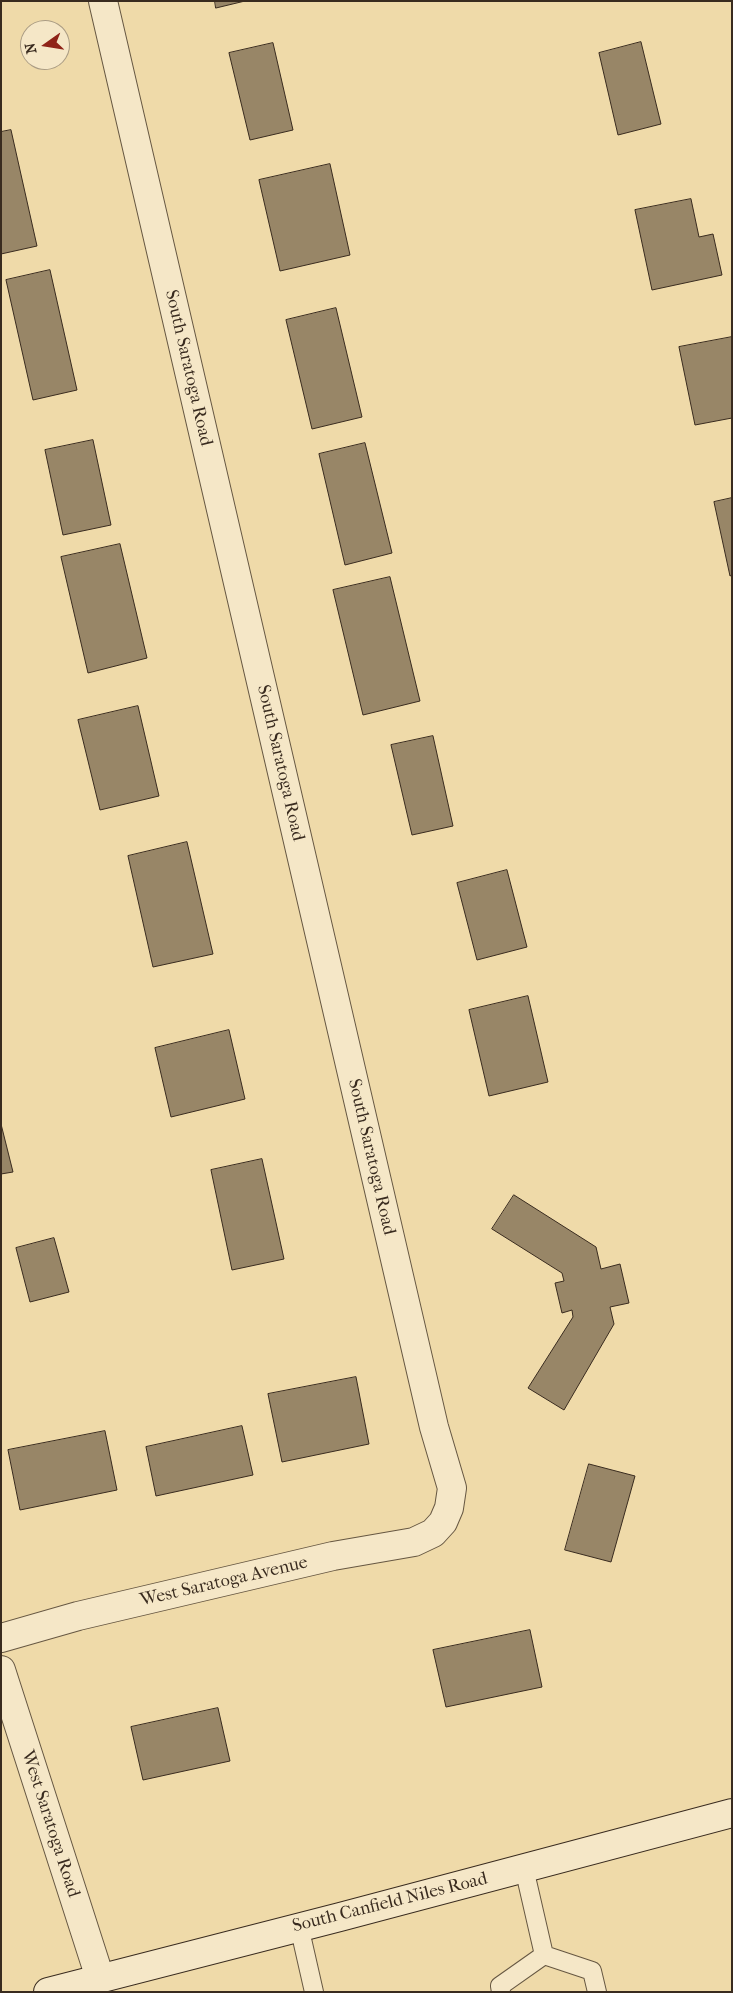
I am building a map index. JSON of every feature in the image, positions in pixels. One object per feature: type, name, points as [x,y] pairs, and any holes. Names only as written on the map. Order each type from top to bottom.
[{"type":"street","name":"South Saratoga Road","points":[[103,1],[434,1427],[452,1488],[449,1508],[443,1522]]},
{"type":"street","name":"West Saratoga Avenue","points":[[1,1638],[78,1616],[314,1561],[414,1542],[433,1533],[443,1522]]},
{"type":"street","name":"West Saratoga Road","points":[[1,1670],[100,1978]]},
{"type":"street","name":"South Canfield Niles Road","points":[[48,1992],[732,1813]]},
{"type":"lane","points":[[524,1868],[544,1956]]},
{"type":"lane","points":[[299,1926],[314,1992]]},
{"type":"lane","points":[[501,1992],[500,1986],[544,1956]]},
{"type":"lane","points":[[544,1956],[592,1972],[597,1992]]},
{"type":"building","points":[[215,1],[245,1],[216,8]]},
{"type":"building","points":[[641,42],[661,124],[618,135],[599,53]]},
{"type":"building","points":[[273,43],[293,130],[250,140],[229,53]]},
{"type":"building","points":[[11,130],[37,246],[1,254],[1,132]]},
{"type":"building","points":[[330,164],[350,255],[280,271],[259,180]]},
{"type":"building","points":[[691,199],[699,237],[713,234],[722,275],[652,290],[635,210]]},
{"type":"building","points":[[50,270],[77,390],[33,400],[6,280]]},
{"type":"building","points":[[336,308],[362,417],[312,429],[286,320]]},
{"type":"building","points":[[732,337],[732,418],[695,425],[679,347]]},
{"type":"building","points":[[93,440],[111,525],[63,535],[45,450]]},
{"type":"building","points":[[365,443],[392,553],[345,565],[319,454]]},
{"type":"building","points":[[732,498],[732,575],[730,576],[714,502]]},
{"type":"building","points":[[120,544],[147,658],[88,673],[61,557]]},
{"type":"building","points":[[390,577],[420,701],[363,715],[333,590]]},
{"type":"building","points":[[138,706],[159,796],[100,810],[78,720]]},
{"type":"building","points":[[433,736],[453,826],[412,835],[391,745]]},
{"type":"building","points":[[187,842],[213,954],[153,967],[128,856]]},
{"type":"building","points":[[507,870],[527,947],[477,960],[457,883]]},
{"type":"building","points":[[528,996],[548,1082],[489,1096],[469,1010]]},
{"type":"building","points":[[229,1030],[245,1099],[171,1117],[155,1048]]},
{"type":"building","points":[[1,1124],[13,1172],[1,1174]]},
{"type":"building","points":[[262,1159],[284,1259],[232,1270],[211,1170]]},
{"type":"building","points":[[514,1195],[596,1247],[601,1269],[620,1264],[629,1303],[610,1307],[614,1324],[564,1410],[528,1388],[573,1317],[572,1310],[562,1313],[555,1283],[564,1281],[562,1273],[492,1229]]},
{"type":"building","points":[[54,1238],[69,1292],[30,1302],[16,1248]]},
{"type":"building","points":[[356,1377],[369,1444],[282,1462],[268,1394]]},
{"type":"building","points":[[242,1426],[253,1475],[156,1496],[146,1447]]},
{"type":"building","points":[[105,1431],[117,1490],[20,1510],[8,1450]]},
{"type":"building","points":[[589,1464],[635,1476],[611,1562],[565,1550]]},
{"type":"building","points":[[530,1630],[542,1687],[446,1707],[433,1650]]},
{"type":"building","points":[[218,1708],[230,1761],[143,1780],[131,1727]]}]
